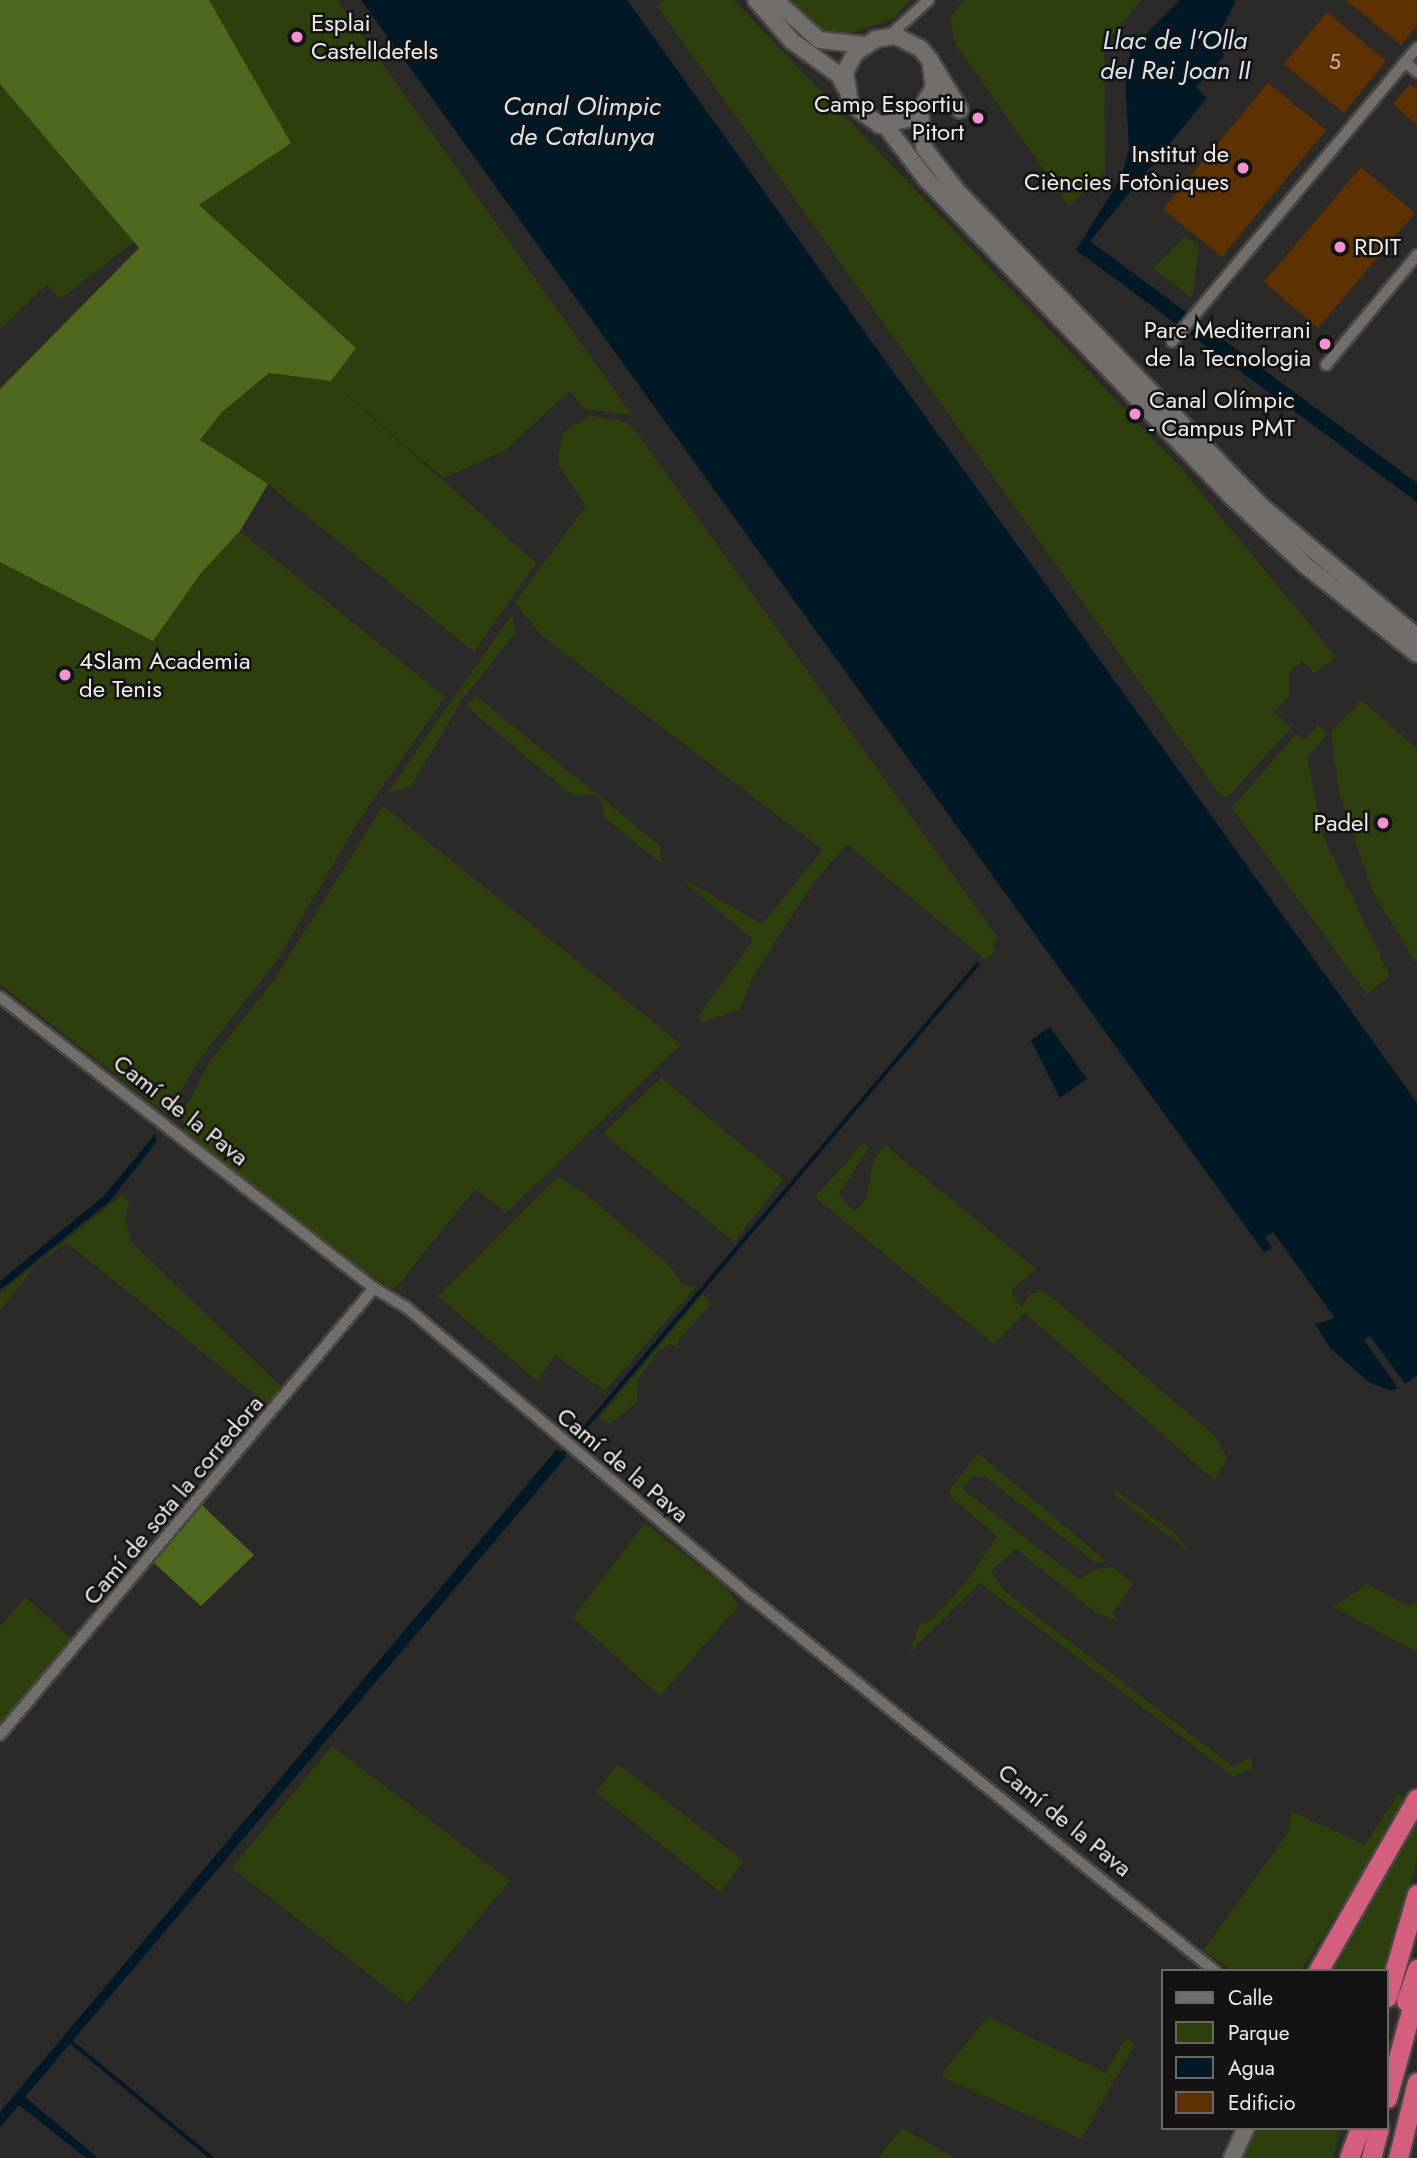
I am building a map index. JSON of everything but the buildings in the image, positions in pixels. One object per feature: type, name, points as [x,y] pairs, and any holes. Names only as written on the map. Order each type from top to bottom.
[{"type":"highway","points":[[1319,1969],[1417,1798]]},
{"type":"highway","points":[[1389,1990],[1417,1894]]},
{"type":"highway","points":[[1389,2046],[1417,1969]]},
{"type":"highway","points":[[1389,2091],[1417,1989]]},
{"type":"highway","points":[[1398,2158],[1417,2082]]},
{"type":"highway","points":[[1339,2158],[1347,2130]]},
{"type":"highway","points":[[1349,2158],[1359,2130]]},
{"type":"highway","points":[[1371,2158],[1378,2130]]},
{"type":"street","points":[[756,0],[793,41],[839,75],[866,119],[885,125],[900,124],[943,99],[960,110],[930,60],[916,45],[888,36]]},
{"type":"street","points":[[775,0],[819,40],[865,45]]},
{"type":"street","points":[[845,88],[849,62],[865,45],[888,36],[915,17],[929,0]]},
{"type":"street","points":[[915,17],[916,45]]},
{"type":"street","points":[[1175,339],[1417,48]]},
{"type":"street","points":[[930,60],[934,87],[924,108],[924,148],[957,191],[1261,506],[1417,637]]},
{"type":"street","points":[[1405,62],[1417,72]]},
{"type":"street","points":[[885,125],[926,180],[1234,499],[1305,565],[1417,654]]},
{"type":"street","points":[[1326,365],[1417,255]]},
{"type":"street","name":"Camí de la Pava","points":[[0,997],[374,1288],[406,1307],[577,1455],[1214,1969]]},
{"type":"street","name":"Camí de sota la corredora","points":[[0,1735],[374,1288]]},
{"type":"street","points":[[1232,2158],[1245,2130]]},
{"type":"green space","points":[[0,0],[209,0],[291,143],[199,205],[356,348],[331,381],[269,373],[222,412],[200,440],[268,484],[240,531],[201,573],[153,641],[0,562],[0,389],[139,248],[0,84]]},
{"type":"green space","points":[[209,0],[337,0],[632,415],[584,409],[570,391],[504,451],[443,478],[332,382],[536,563],[474,652],[268,484],[200,441],[222,412],[269,373],[331,381],[199,205],[291,143]]},
{"type":"green space","points":[[664,0],[734,0],[1179,466],[1336,657],[1315,673],[1301,661],[1289,673],[1289,697],[1273,712],[1291,728],[1229,796],[1221,796],[657,6]]},
{"type":"green space","points":[[791,0],[910,0],[895,18],[846,35],[823,29]]},
{"type":"green space","points":[[965,0],[1141,0],[1104,45],[1105,171],[1069,206],[955,43],[950,17]]},
{"type":"green space","points":[[0,84],[134,242],[58,299],[47,284],[0,329]]},
{"type":"green space","points":[[1186,236],[1199,246],[1192,298],[1153,268]]},
{"type":"green space","points":[[591,416],[626,422],[638,434],[998,938],[992,944],[996,950],[985,959],[847,844],[813,883],[752,978],[740,1009],[703,1022],[698,1017],[753,940],[678,876],[762,924],[823,850],[541,635],[515,602],[586,506],[557,462],[564,431]]},
{"type":"green space","points":[[240,531],[445,697],[357,823],[278,959],[200,1058],[167,1115],[0,984],[0,562],[153,641],[201,573]]},
{"type":"green space","points":[[511,616],[516,632],[462,700],[410,788],[388,792]]},
{"type":"green space","points":[[476,696],[659,845],[662,864],[604,817],[603,802],[593,795],[573,796],[466,706]]},
{"type":"green space","name":"Padel","points":[[1362,700],[1417,749],[1417,965],[1373,892],[1339,792],[1331,732]]},
{"type":"green space","points":[[1318,725],[1328,734],[1307,757],[1323,836],[1390,976],[1367,994],[1232,808],[1296,734],[1303,740]]},
{"type":"green space","points":[[383,806],[681,1044],[506,1213],[475,1189],[394,1290],[348,1261],[184,1131],[183,1112],[210,1061],[274,980]]},
{"type":"green space","points":[[661,1078],[783,1179],[734,1242],[603,1133]]},
{"type":"green space","points":[[864,1143],[869,1147],[839,1194],[854,1212],[866,1199],[874,1159],[885,1145],[1036,1269],[1011,1291],[1021,1307],[1032,1293],[1044,1291],[1214,1435],[1228,1459],[1214,1480],[1025,1313],[994,1344],[815,1197]]},
{"type":"green space","points":[[558,1177],[581,1190],[669,1265],[682,1284],[696,1287],[605,1391],[555,1355],[537,1381],[438,1296]]},
{"type":"green space","points":[[122,1195],[129,1201],[125,1218],[131,1242],[286,1391],[272,1408],[67,1243],[35,1266],[0,1310],[0,1293]]},
{"type":"green space","points":[[703,1294],[711,1304],[678,1340],[678,1348],[671,1344],[658,1351],[638,1379],[637,1402],[610,1424],[599,1418]]},
{"type":"green space","points":[[978,1453],[1107,1562],[1096,1563],[986,1477],[972,1477],[962,1489],[1080,1580],[1092,1570],[1112,1567],[1133,1583],[1112,1614],[1121,1622],[1098,1614],[1016,1549],[991,1571],[1004,1591],[1233,1767],[1250,1757],[1254,1773],[1250,1769],[1233,1776],[980,1583],[909,1653],[921,1622],[932,1620],[967,1581],[997,1536],[951,1497],[950,1490]]},
{"type":"green space","points":[[1116,1490],[1176,1534],[1190,1552],[1114,1495]]},
{"type":"green space","points":[[202,1505],[254,1555],[201,1606],[154,1563]]},
{"type":"green space","points":[[645,1523],[726,1587],[738,1606],[660,1696],[573,1618]]},
{"type":"green space","points":[[1367,1584],[1406,1605],[1417,1603],[1417,1652],[1333,1607]]},
{"type":"green space","points":[[26,1597],[72,1640],[0,1727],[0,1626]]},
{"type":"green space","points":[[332,1746],[510,1881],[407,2004],[232,1868]]},
{"type":"green space","points":[[618,1764],[744,1861],[720,1892],[596,1792]]},
{"type":"green space","points":[[1399,1793],[1406,1802],[1302,1969],[1230,1969],[1203,1951],[1289,1831],[1291,1811],[1365,1845]]},
{"type":"green space","points":[[1417,1813],[1417,1859],[1387,1969],[1330,1969]]},
{"type":"green space","points":[[988,2017],[1106,2073],[1126,2038],[1135,2044],[1081,2139],[944,2078],[943,2072]]},
{"type":"green space","points":[[902,2128],[955,2158],[878,2158]]},
{"type":"green space","points":[[1255,2130],[1340,2130],[1333,2158],[1242,2158]]},
{"type":"water","name":"Canal Olimpic de Catalunya","points":[[361,0],[627,0],[1417,1103],[1417,1375],[1405,1384],[1370,1336],[1364,1340],[1398,1388],[1391,1391],[1369,1382],[1331,1349],[1315,1324],[1335,1318],[1273,1232],[1265,1237],[1272,1248],[1264,1252]]},
{"type":"water","name":"Llac de l'Olla del Rei Joan II","points":[[1180,0],[1236,0],[1217,38],[1224,56],[1196,87],[1207,98],[1090,241],[1417,483],[1417,502],[1076,250],[1121,178],[1129,149],[1125,73],[1131,49]]},
{"type":"water","points":[[1050,1027],[1087,1079],[1060,1098],[1031,1040]]},
{"type":"water","points":[[155,1134],[157,1141],[110,1201],[0,1290],[0,1281],[105,1195]]},
{"type":"water","points":[[557,1449],[566,1457],[25,2097],[98,2158],[86,2158],[19,2105],[0,2127],[0,2112]]},
{"type":"waterway","points":[[561,1456],[977,965]]},
{"type":"waterway","points":[[69,2040],[212,2158]]},
{"type":"place","name":"Esplai Castelldefels","points":[[297,37]]},
{"type":"place","name":"Camp Esportiu Pitort","points":[[978,118]]},
{"type":"place","name":"Institut de Ciències Fotòniques","points":[[1243,168]]},
{"type":"place","name":"RDIT","points":[[1340,247]]},
{"type":"place","name":"Parc Mediterrani de la Tecnologia","points":[[1325,344]]},
{"type":"place","name":"Canal Olímpic - Campus PMT","points":[[1135,414]]},
{"type":"place","name":"4Slam Academia de Tenis","points":[[65,675]]},
{"type":"place","name":"Padel","points":[[1383,823]]}]
